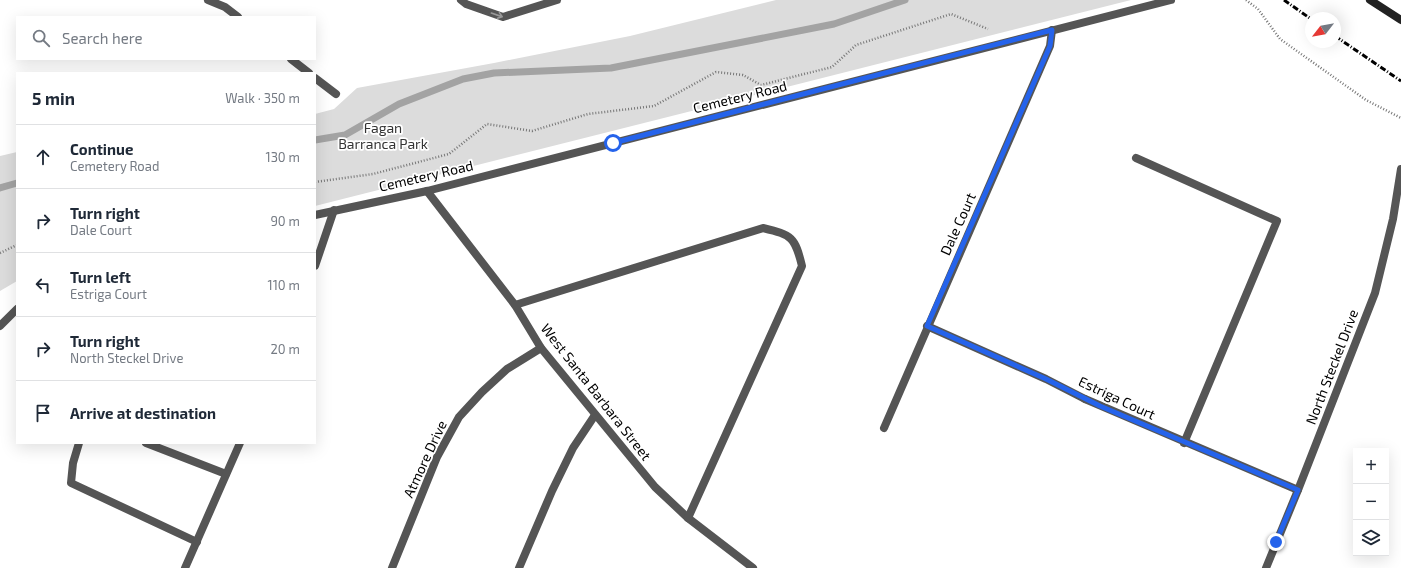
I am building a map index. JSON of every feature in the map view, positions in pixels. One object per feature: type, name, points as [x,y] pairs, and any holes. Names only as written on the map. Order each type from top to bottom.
[{"type":"street","points":[[208,0],[225,7],[237,16]]},
{"type":"street","points":[[461,0],[466,4],[503,17],[557,0]]},
{"type":"street","name":"Cemetery Road","points":[[316,215],[427,191],[1171,0]]},
{"type":"street","points":[[1370,0],[1401,20]]},
{"type":"street","name":"Dale Court","points":[[884,428],[927,326],[1050,46],[1052,30]]},
{"type":"street","points":[[292,60],[308,72]]},
{"type":"street","points":[[316,79],[336,94]]},
{"type":"street","points":[[1136,158],[1277,221],[1184,443]]},
{"type":"street","name":"North Steckel Drive","points":[[1266,568],[1375,294],[1393,219],[1401,168]]},
{"type":"street","name":"West Santa Barbara Street","points":[[427,191],[515,305],[542,348],[655,487],[688,518],[753,568]]},
{"type":"street","points":[[316,263],[334,210]]},
{"type":"street","points":[[515,305],[763,228],[785,234],[798,247],[802,266],[688,518]]},
{"type":"street","points":[[0,326],[16,310]]},
{"type":"street","name":"Estriga Court","points":[[927,326],[1184,443],[1298,490]]},
{"type":"street","name":"Atmore Drive","points":[[392,568],[437,457],[459,416],[508,369],[542,348]]},
{"type":"street","points":[[519,568],[552,491],[573,448],[596,415]]},
{"type":"street","points":[[79,444],[73,463],[71,483],[197,542]]},
{"type":"street","points":[[149,444],[226,474]]},
{"type":"street","points":[[185,568],[240,444]]},
{"type":"path","points":[[1246,0],[1258,9],[1280,39],[1366,100],[1401,118]]},
{"type":"path","points":[[316,182],[373,174],[449,154],[487,124],[532,131],[588,114],[654,106],[716,72],[743,75],[761,85],[832,67],[856,45],[951,14],[1015,40]]},
{"type":"path","points":[[0,253],[16,245]]},
{"type":"green space","name":"Fagan Barranca Park","points":[[776,0],[1131,0],[316,206],[316,114],[334,109],[357,88],[630,36]]},
{"type":"green space","points":[[16,152],[16,282],[0,291],[0,156]]},
{"type":"waterway","points":[[316,140],[345,135],[399,104],[463,79],[494,73],[611,68],[834,24],[905,0]]},
{"type":"waterway","points":[[0,188],[16,183]]},
{"type":"railway","points":[[1284,0],[1305,15]]},
{"type":"railway","points":[[1341,40],[1401,81]]},
{"type":"route","points":[[613,143],[1052,30],[1050,46],[927,326],[1046,379],[1100,406],[1184,443],[1268,476],[1298,490],[1276,542]]}]
